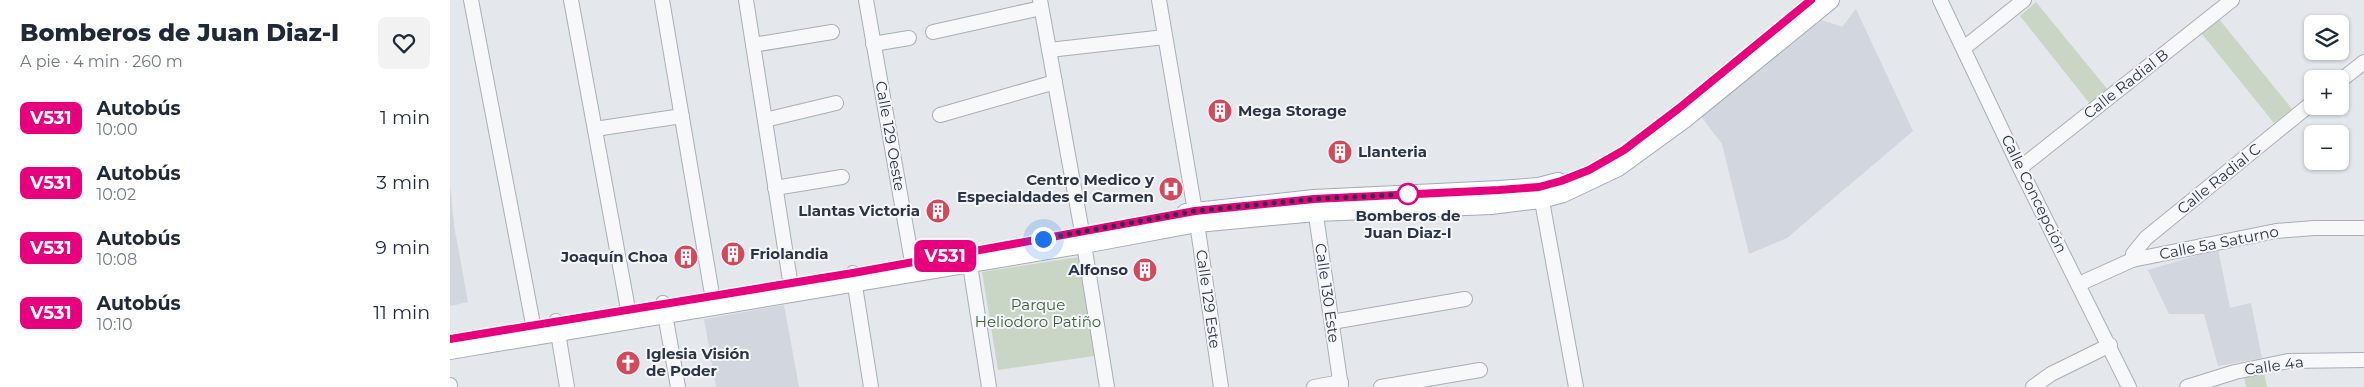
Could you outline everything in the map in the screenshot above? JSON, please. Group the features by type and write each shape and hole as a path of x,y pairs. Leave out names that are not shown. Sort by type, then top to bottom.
{"main road":[{"path":"1540,193 1561,181 1589,170 1624,150 1678,109 1810,0"},
{"path":"450,350 557,326 854,278 1196,217 1315,205 1563,193 1618,167 1684,119 1830,0"},
{"path":"450,339 533,324 557,326"}],"street":[{"path":"471,0 533,324"},
{"path":"571,0 629,314"},
{"path":"662,0 713,301"},
{"path":"746,0 791,288"},
{"name":"Calle 129 Oeste","path":"866,0 912,267"},
{"name":"Calle 129 Este","path":"1159,0 1196,217 1221,387"},
{"name":"Calle Concepción","path":"1940,0 2020,168 2129,387"},
{"path":"1964,48 2024,0"},
{"name":"Calle Radial B","path":"2020,168 2232,0"},
{"path":"933,32 1040,4 1083,238 1107,387"},
{"path":"753,45 832,32"},
{"path":"1049,50 1166,37"},
{"path":"873,44 909,38"},
{"path":"2349,74 2364,62"},
{"path":"940,116 1055,82"},
{"path":"765,120 836,103"},
{"name":"Calle Radial C","path":"2132,260 2133,254 2146,238 2304,110"},
{"path":"595,129 682,116"},
{"path":"775,188 842,177"},
{"path":"1540,193 1576,387"},
{"name":"Calle 130 Este","path":"1315,205 1341,385"},
{"name":"Calle 5a Saturno","path":"2079,284 2132,260 2276,232 2314,228 2364,228"},
{"path":"969,258 989,387"},
{"path":"854,278 871,387"},
{"path":"1332,322 1465,299"},
{"path":"664,309 678,387"},
{"path":"557,326 567,387"},
{"path":"2033,387 2050,374 2110,346"},
{"name":"Calle 4a","path":"2187,387 2235,372 2288,361 2364,360"},
{"path":"1381,387 1480,370"},
{"path":"1314,387 1341,385"}],"shaded area":[{"path":"1856,9 1913,131 1787,238 1749,254 1722,144 1697,111 1765,67 1816,18 1842,27"},
{"path":"450,184 454,225 468,302 450,306"},
{"path":"2218,249 2230,308 2251,303 2262,358 2218,366 2204,314 2169,314 2148,270"},
{"path":"784,305 799,387 716,387 704,319"}],"green space":[{"path":"2036,2 2108,90 2090,104 2020,16"},
{"path":"2219,19 2292,109 2274,123 2202,34"},
{"name":"Parque Heliodoro Patiño","path":"1079,257 1094,356 998,370 982,272"},
{"path":"2264,373 2267,387 2246,387 2244,377"}],"bus line":[{"name":"V531","path":"450,339 853,273 1195,211 1314,199 1539,187 1589,170 1624,150 1678,109 1811,0"}],"place":[{"name":"Mega Storage","path":"1220,111"},
{"name":"Llanteria","path":"1340,152"},
{"name":"Centro Medico y Especialdades el Carmen","path":"1171,189"},
{"name":"Bomberos de Juan Diaz-I","path":"1408,194"},
{"name":"Llantas Victoria","path":"938,211"},
{"name":"Friolandia","path":"733,254"},
{"name":"Joaquín Choa","path":"686,257"},
{"name":"Alfonso","path":"1145,270"},
{"name":"Iglesia Visión de Poder","path":"628,363"}],"route":[{"path":"1043,239 1195,211 1314,199 1413,194 1408,194"}]}
